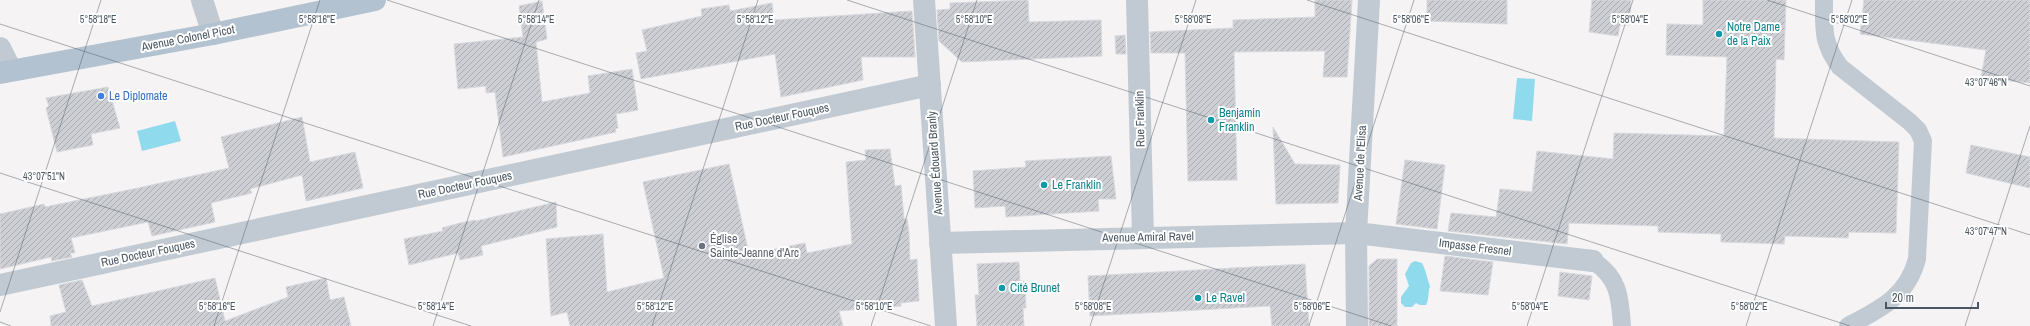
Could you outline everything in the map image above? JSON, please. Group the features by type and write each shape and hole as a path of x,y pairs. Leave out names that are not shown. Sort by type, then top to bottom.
{"main road":[{"name":"Avenue Colonel Picot","path":"5,72 213,34 375,0"}],"street":[{"path":"202,0 213,34"},
{"name":"Avenue Édouard Branly","path":"924,0 946,326"},
{"name":"Rue Franklin","path":"1137,0 1143,237"},
{"name":"Avenue de l'Elisa","path":"1357,326 1356,233 1368,0"},
{"path":"0,48 5,72"},
{"name":"Rue Docteur Fouques","path":"0,285 930,85"},
{"name":"Avenue Amiral Ravel","path":"940,243 1356,233"},
{"name":"Impasse Fresnel","path":"1356,233 1593,261"}],"lane":[{"path":"1824,0 1825,37 1828,50 1833,58 1840,67 1910,122 1918,130 1923,141 1917,259 1912,274 1898,295 1874,312 1848,326"},
{"path":"1593,261 1604,268 1616,285 1622,326"}],"water":[{"path":"1517,78 1535,79 1532,121 1513,119"},
{"path":"175,121 181,141 142,151 137,131"},
{"path":"1415,261 1422,263 1430,286 1428,301 1426,305 1416,303 1412,307 1405,307 1401,303 1401,297 1409,286 1405,274 1411,263"}],"building":[{"path":"1028,0 1029,22 1101,20 1102,56 962,62 939,41 937,10 950,9 950,3"},
{"path":"1315,0 1352,0 1347,77 1323,77 1325,51 1234,52 1237,180 1188,181 1185,53 1151,53 1150,32 1233,28 1233,20 1315,17"},
{"path":"1427,0 1507,0 1507,24 1427,21"},
{"path":"1592,0 1631,0 1629,25 1620,25 1618,36 1589,32"},
{"path":"1703,0 1786,0 1784,60 1776,59 1774,138 1899,142 1896,233 1849,232 1848,238 1785,236 1784,244 1721,242 1721,234 1658,232 1658,226 1569,223 1567,244 1448,231 1451,213 1496,217 1500,189 1532,192 1537,151 1613,159 1614,133 1724,136 1727,57 1666,55 1667,24 1703,25"},
{"path":"1864,0 2030,0 2030,83 1981,78 1986,50 1860,34"},
{"path":"542,1 547,39 536,42 542,102 590,93 588,76 632,69 638,110 616,114 618,128 615,129 616,132 503,157 495,92 486,93 486,86 458,89 454,44 523,37 519,6"},
{"path":"772,3 774,20 912,11 915,57 861,57 863,80 781,97 775,54 641,79 636,53 647,51 642,30 702,16 701,9 729,5 730,11"},
{"path":"1125,35 1126,54 1116,54 1115,36"},
{"path":"108,87 120,128 91,134 93,145 57,152 46,108 49,106 46,98"},
{"path":"302,117 310,162 355,152 363,188 306,201 302,175 250,189 252,193 211,203 215,222 152,236 148,222 71,238 75,253 70,253 72,257 52,261 51,257 0,269 0,214 44,204 45,207 229,168 221,137"},
{"path":"1273,127 1295,164 1340,165 1338,203 1276,204"},
{"path":"1971,145 2030,157 2030,188 1966,173"},
{"path":"890,149 895,186 901,185 904,219 907,219 909,233 910,260 917,259 919,301 901,303 901,306 839,311 843,326 570,326 567,312 551,316 546,239 603,234 607,292 664,278 643,182 729,164 749,254 805,243 807,253 852,244 846,162 866,160 865,150"},
{"name":"Le Franklin","path":"1111,156 1116,199 1098,199 1099,211 1006,217 1005,206 975,208 973,171 1026,167 1025,161"},
{"path":"1405,160 1445,165 1437,229 1396,224"},
{"path":"556,202 557,227 481,246 483,255 460,260 458,253 409,265 404,239 443,231 442,228 460,223 476,221"},
{"path":"1445,256 1493,262 1488,295 1440,291"},
{"path":"1377,259 1397,259 1397,326 1369,326 1369,266"},
{"name":"Cité Brunet","path":"1019,262 1020,281 1025,281 1026,308 1023,308 1024,326 977,326 975,295 979,295 977,264"},
{"name":"Le Ravel","path":"1305,264 1309,326 1272,326 1270,306 1090,316 1088,276"},
{"path":"1560,272 1592,276 1589,300 1558,296"},
{"path":"215,278 225,321 288,297 286,287 326,278 330,300 344,297 351,326 51,326 50,316 66,312 59,285 82,280 92,306"}],"place":[{"name":"Notre Dame de la Paix","path":"1719,34"},
{"name":"Le Diplomate","path":"101,96"},
{"name":"Benjamin Franklin","path":"1211,120"},
{"name":"Le Franklin","path":"1044,185"},
{"name":"Église Sainte-Jeanne d'Arc","path":"702,246"},
{"name":"Cité Brunet","path":"1002,288"},
{"name":"Le Ravel","path":"1198,298"}]}
